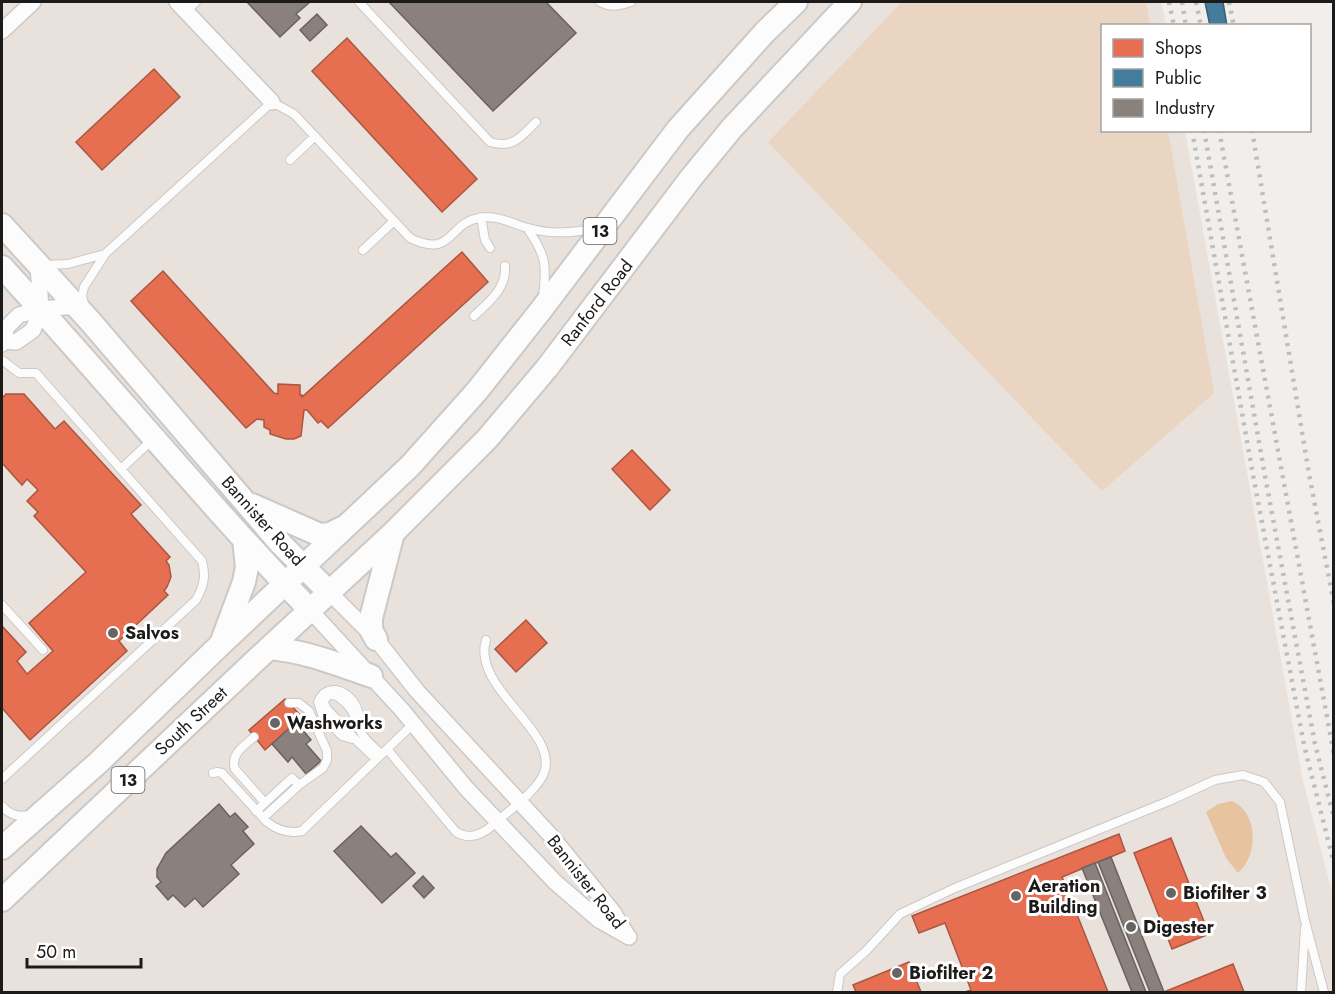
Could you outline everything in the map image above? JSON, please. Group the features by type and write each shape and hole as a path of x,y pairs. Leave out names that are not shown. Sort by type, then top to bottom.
{"main road":[{"name":"13","path":"304,567 418,458 477,391 678,129 757,41 796,2"},
{"name":"Ranford Road","path":"329,592 393,533 478,448 520,402 691,178 732,128 850,2"},
{"name":"Bannister Road","path":"2,225 82,313 244,502 329,592"},
{"name":"Bannister Road","path":"2,267 153,439 310,610"},
{"path":"244,502 320,535 330,534 350,524"},
{"path":"376,639 371,630 371,618 393,533"},
{"path":"220,645 244,582 247,567 244,540"},
{"name":"South Street","path":"2,848 99,762 304,567"},
{"name":"South Street","path":"2,900 329,592"},
{"path":"269,648 294,650 314,655 371,676"}],"street":[{"path":"2,31 33,2"},
{"path":"186,5 272,102"},
{"path":"3,342 16,342 33,330 41,309 38,264"},
{"path":"41,309 82,313"},
{"name":"Bannister Road","path":"310,610 402,710 412,725 497,821 555,882 599,920 629,937 613,912 552,837 417,691 376,639 329,592"}],"lane":[{"path":"359,2 490,142 499,145 518,140 536,122"},
{"path":"600,2 608,6 631,2"},
{"path":"82,313 84,287 105,254 272,102 294,114 410,238 423,244 433,246 444,242 467,223 481,217 495,217 527,228 575,232 604,226"},
{"path":"290,160 315,136"},
{"path":"481,217 485,240 490,248"},
{"path":"363,250 394,221"},
{"path":"527,228 544,258 546,270 541,310"},
{"path":"38,264 68,264 105,254"},
{"path":"474,316 495,296 506,277 505,266"},
{"path":"2,360 19,373 36,373 202,561 205,575 202,589 196,600 2,779"},
{"path":"121,469 153,439"},
{"path":"2,604 43,650"},
{"path":"382,754 356,740 342,736 323,717 318,702 322,694 336,689 344,693 355,705 358,713 358,727 363,736 382,754 456,832 463,836 472,836 489,828 534,788 544,774 547,760 541,743 488,672 482,652 486,640"},
{"path":"263,818 298,785 323,768 327,760 327,751 309,711 299,703 289,703"},
{"path":"213,773 222,773 256,811 274,827 293,833 302,831 412,725"},
{"path":"254,737 235,755 232,762 235,769 265,803"},
{"path":"837,993 840,974 866,951 900,914 955,888 1215,780 1243,775 1264,782 1280,802 1305,921 1324,993"},
{"path":"256,811 292,778 298,785"},
{"path":"2,806 10,814 20,816 42,814"},
{"path":"1301,993 1305,921"}],"shaded area":[{"path":"2,2 1161,2 1166,24 1101,24 1101,132 1185,132 1303,781 1333,896 1333,992 2,992"},
{"path":"902,2 1146,2 1150,24 1101,24 1101,132 1168,132 1214,393 1102,491 768,142"},
{"path":"1232,801 1247,814 1253,834 1250,856 1238,873 1226,858 1206,812 1218,804"}],"building: Shops":[{"path":"347,38 477,179 442,212 312,71"},
{"path":"154,69 180,97 102,170 76,142"},
{"path":"462,252 488,282 328,428 321,421 318,423 307,410 304,410 301,436 294,439 270,434 270,430 264,427 264,420 257,419 246,428 131,301 163,271 274,393 278,394 278,384 300,385 302,397"},
{"path":"6,394 24,394 55,429 64,421 141,505 131,514 170,557 166,561 171,577 164,591 168,595 119,641 127,651 30,740 2,708 2,626 26,652 17,661 27,674 53,651 29,623 86,572 34,516 38,512 27,501 38,490 27,479 22,485 2,463 2,398"},
{"path":"632,450 670,490 650,510 612,469"},
{"path":"526,620 547,643 516,672 495,649"},
{"name":"Washworks","path":"285,699 302,717 265,750 249,730"},
{"name":"Aeration Building","path":"1119,834 1125,851 1062,877 1108,992 965,992 971,990 945,923 919,933 912,916"},
{"name":"Biofilter 3","path":"1171,838 1209,934 1172,949 1134,853"},
{"name":"Biofilter 2","path":"909,962 921,992 856,992 853,985"},
{"path":"1233,964 1244,992 1164,992"}],"building: Public":[{"path":"1205,2 1223,2 1227,24 1210,24"}],"building: Industry":[{"path":"247,2 310,2 296,14 300,18 280,37"},
{"path":"389,2 546,2 576,33 493,111"},
{"path":"317,14 327,25 310,41 300,30"},
{"path":"296,722 311,740 306,744 321,761 306,774 292,757 288,762 272,744"},
{"path":"219,804 230,817 235,813 248,827 243,831 254,844 231,865 239,874 203,907 195,898 185,907 173,895 168,900 156,886 161,882 157,877 157,869 166,853"},
{"path":"361,826 391,857 396,853 415,873 382,903 334,851"},
{"name":"Digester","path":"1111,857 1164,992 1150,992 1098,862"},
{"name":"Digester","path":"1095,863 1146,992 1132,992 1082,868"},
{"path":"423,876 434,888 424,898 413,886"}],"railway":[{"path":"1169,2 1174,24"},
{"path":"1182,2 1186,24"},
{"path":"1196,2 1201,24"},
{"path":"1229,2 1234,24"},
{"path":"1192,132 1304,745 1334,864"},
{"path":"1204,132 1315,744 1334,818"},
{"path":"1219,132 1334,755"},
{"path":"1252,132 1309,474 1334,604"}],"place":[{"name":"Salvos","path":"113,633"},
{"name":"Washworks","path":"275,723"},
{"name":"Biofilter 3","path":"1171,893"},
{"name":"Aeration Building","path":"1016,896"},
{"name":"Digester","path":"1131,927"},
{"name":"Biofilter 2","path":"897,973"}]}
